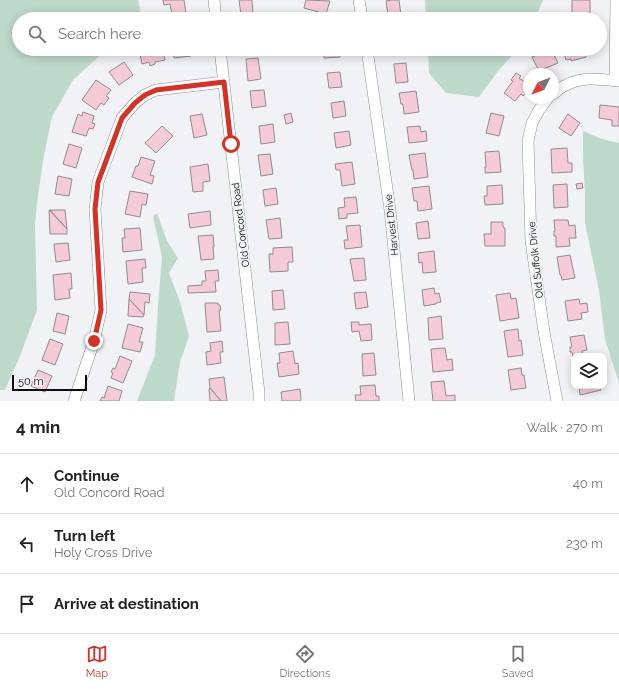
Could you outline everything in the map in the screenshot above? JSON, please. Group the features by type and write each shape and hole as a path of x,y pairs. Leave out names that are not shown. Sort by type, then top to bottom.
{"street":[{"path":"214,0 215,12"},
{"path":"359,0 361,12"},
{"path":"559,90 565,85 579,80 592,78 617,81 616,0"},
{"name":"Old Concord Road","path":"221,56 258,378 259,401"},
{"name":"Harvest Drive","path":"367,56 390,210 409,401"},
{"path":"74,401 94,341 101,310 95,209 98,182 122,118 135,103 145,95 156,90 224,82"},
{"name":"Old Suffolk Drive","path":"544,104 532,123 528,141 531,241 544,332 556,401"}],"green space":[{"path":"0,0 138,0 141,12 12,12 12,56 99,56 73,80 52,117 44,155 35,224 37,310 20,356 5,390 0,390"},
{"path":"425,0 543,0 538,12 426,12"},
{"path":"428,56 512,56 498,71 479,97 446,93 429,73"},
{"path":"583,131 599,138 619,143 619,383 605,339 599,290 585,223"},
{"path":"157,213 167,241 178,258 169,273 180,302 189,336 180,362 174,401 137,401 155,355 162,257 153,216"}],"building":[{"path":"163,0 184,0 186,12 171,12 170,4 164,5"},
{"path":"239,0 252,0 253,12 241,12"},
{"path":"306,0 330,1 327,12 319,12 304,8"},
{"path":"399,0 401,12 387,12 386,1"},
{"path":"572,0 590,0 590,12 572,12"},
{"path":"140,56 164,56 165,60 155,62 155,64 150,66 149,62 142,64"},
{"path":"174,56 191,56 174,58"},
{"path":"324,56 340,57 324,58"},
{"path":"534,56 554,56 558,63 546,68 538,68 532,57"},
{"path":"565,56 586,56 571,61 571,59 566,60"},
{"path":"258,58 261,79 248,81 246,59"},
{"path":"124,62 133,75 119,85 109,72"},
{"path":"406,63 408,82 396,83 394,64"},
{"path":"340,72 342,87 329,88 327,73"},
{"path":"516,73 521,76 519,78 523,81 523,96 521,94 515,101 504,93 513,81 511,80"},
{"path":"96,80 111,90 106,96 109,98 104,105 101,103 96,110 82,100"},
{"path":"264,90 266,106 252,108 250,91"},
{"path":"416,91 419,112 404,114 403,104 401,104 399,93"},
{"path":"344,101 346,116 333,118 331,103"},
{"path":"600,105 619,107 619,126 612,126 612,120 599,118"},
{"path":"83,112 94,116 92,123 95,124 93,129 89,128 86,136 72,132 78,114 82,116"},
{"path":"291,113 293,122 286,124 284,115"},
{"path":"491,113 504,116 499,136 486,133"},
{"path":"202,114 207,135 194,138 190,116"},
{"path":"568,114 580,123 571,136 559,128"},
{"path":"273,124 275,142 261,144 259,126"},
{"path":"162,126 173,136 156,153 145,143"},
{"path":"420,126 421,132 426,131 427,141 409,143 407,127"},
{"path":"349,131 351,145 336,148 334,133"},
{"path":"69,144 82,148 76,168 63,164"},
{"path":"567,148 568,163 572,163 572,172 552,173 551,149"},
{"path":"499,151 501,172 485,173 485,152"},
{"path":"425,153 428,177 414,179 409,155"},
{"path":"270,154 273,174 261,176 258,155"},
{"path":"141,157 155,161 150,175 154,176 152,184 132,177"},
{"path":"352,162 355,184 342,186 340,170 336,170 335,164"},
{"path":"208,164 210,181 203,182 203,191 193,192 190,167"},
{"path":"58,176 72,179 69,196 55,194"},
{"path":"582,183 583,188 577,189 576,184"},
{"path":"567,184 568,207 554,208 553,185"},
{"path":"502,185 503,204 485,205 484,196 487,196 487,186"},
{"path":"429,186 432,209 418,211 417,201 414,201 412,188"},
{"path":"276,188 278,204 265,206 263,190"},
{"path":"130,191 148,194 146,205 142,204 140,217 125,214"},
{"path":"356,197 358,213 347,214 347,218 339,219 338,208 345,207 344,198"},
{"path":"49,210 67,229 67,234 50,234"},
{"path":"50,210 65,210 67,229"},
{"path":"210,211 211,225 190,228 188,214"},
{"path":"280,218 282,238 269,239 266,220"},
{"path":"554,220 568,220 569,226 575,225 576,238 569,238 570,246 556,247"},
{"path":"428,221 430,238 418,239 416,223"},
{"path":"491,222 503,222 503,227 505,228 505,246 485,246 484,234 491,234"},
{"path":"360,225 362,247 345,249 344,240 348,240 346,226"},
{"path":"140,228 142,250 123,252 122,238 125,238 124,229"},
{"path":"213,235 214,259 201,260 198,236"},
{"path":"68,243 70,260 56,262 54,244"},
{"path":"292,247 293,262 288,262 288,271 270,272 269,254 273,254 273,248"},
{"path":"434,251 436,272 423,273 422,262 419,263 418,253"},
{"path":"570,255 575,278 562,280 557,257"},
{"path":"364,258 366,280 354,281 350,259"},
{"path":"145,259 146,268 142,268 143,282 128,284 126,261"},
{"path":"218,270 219,281 215,281 216,292 188,293 188,286 202,285 202,281 206,281 205,271"},
{"path":"71,273 72,289 69,289 70,298 55,300 53,275"},
{"path":"434,288 435,294 439,293 441,302 424,306 422,290"},
{"path":"283,290 285,309 273,310 272,291"},
{"path":"130,292 150,294 149,303 145,302 144,315 129,299"},
{"path":"366,292 368,307 356,309 354,293"},
{"path":"510,293 511,299 516,298 519,318 500,321 496,295"},
{"path":"129,299 144,315 143,317 128,316"},
{"path":"579,299 580,304 587,303 588,312 581,313 582,319 568,321 565,301"},
{"path":"205,303 218,303 218,305 220,305 221,331 207,332"},
{"path":"57,313 69,316 65,334 53,331"},
{"path":"441,316 443,339 429,340 428,318"},
{"path":"288,322 290,344 275,345 275,323"},
{"path":"351,322 359,322 359,325 371,324 372,340 361,341 359,331 352,332"},
{"path":"128,324 143,328 139,342 143,342 140,352 122,348"},
{"path":"518,329 519,341 521,340 523,355 508,357 504,331"},
{"path":"584,335 587,350 582,351 582,353 570,352 570,347 572,347 570,337"},
{"path":"50,339 63,344 55,365 42,360"},
{"path":"222,341 223,352 220,352 221,363 207,365 206,352 211,351 210,343"},
{"path":"445,348 447,360 452,359 453,370 433,372 431,349"},
{"path":"293,351 295,364 298,363 299,374 279,377 277,363 280,363 279,353"},
{"path":"374,353 376,375 363,376 362,354"},
{"path":"120,356 132,361 123,383 111,378 113,373 111,372 113,368 115,369"},
{"path":"521,368 522,375 524,375 526,388 511,390 508,370"},
{"path":"38,370 52,376 45,392 31,386"},
{"path":"224,377 227,401 221,401 210,388 209,379"},
{"path":"444,381 446,396 455,395 455,401 433,401 431,382"},
{"path":"375,385 376,396 379,396 379,401 356,401 355,395 361,395 360,386"},
{"path":"108,386 122,391 119,401 100,401 102,397 104,398"},
{"path":"210,388 221,401 210,401"},
{"path":"300,389 300,401 282,401 281,392"},
{"path":"579,389 601,389 601,390 580,395"}],"route":[{"path":"94,341 101,310 95,209 96,195 98,182 122,118 135,103 145,95 156,90 224,82 231,144"}]}
